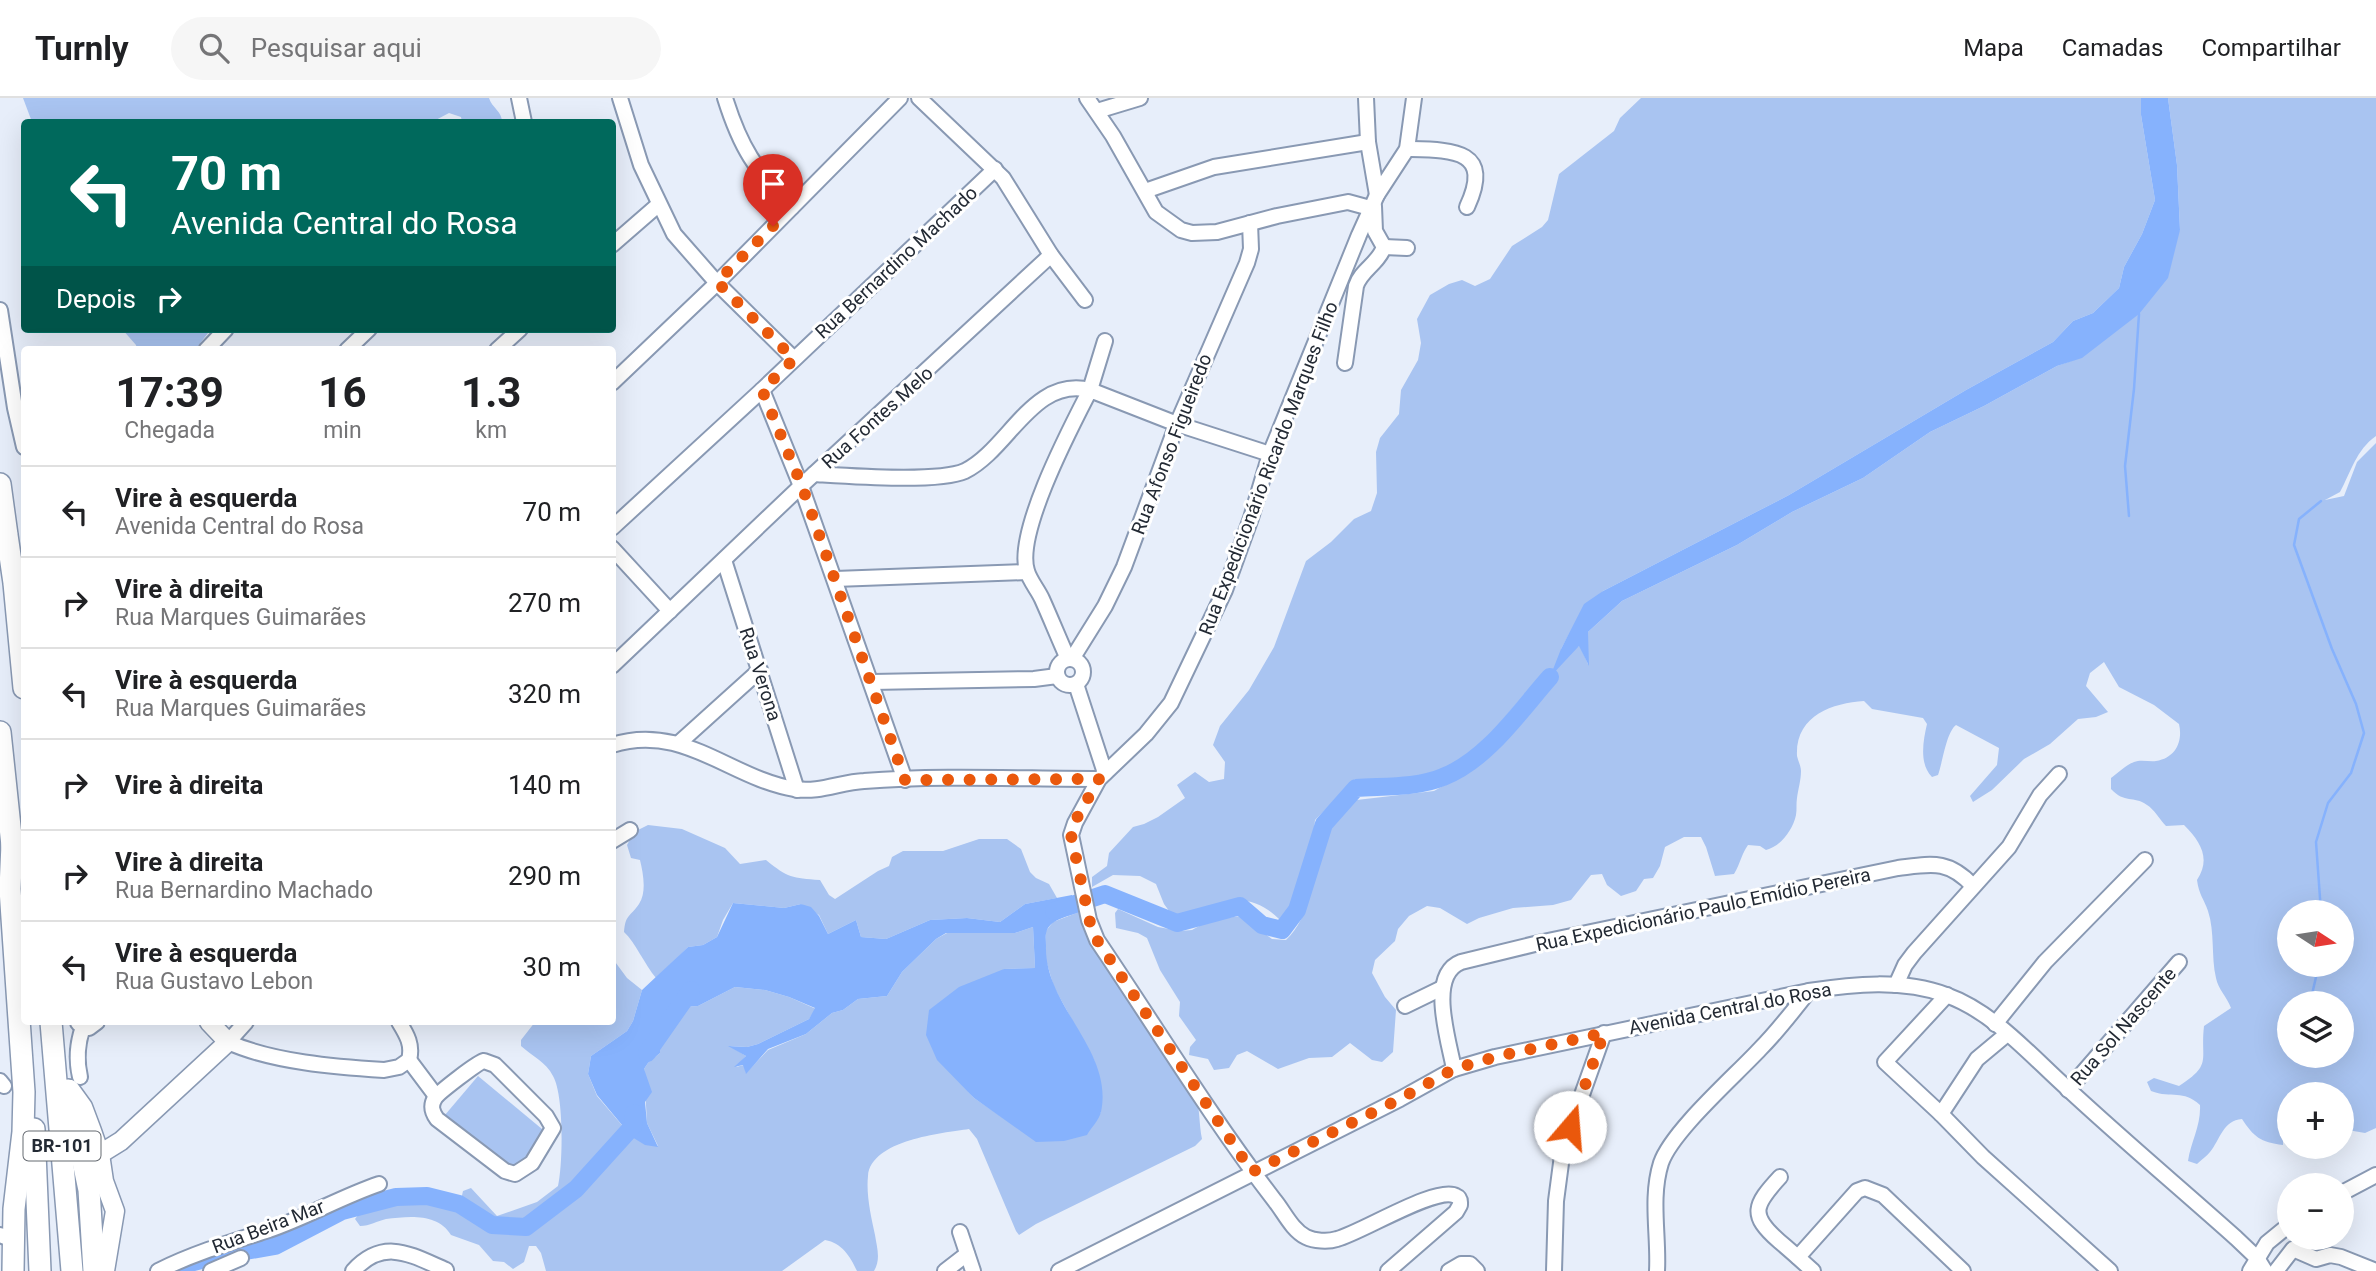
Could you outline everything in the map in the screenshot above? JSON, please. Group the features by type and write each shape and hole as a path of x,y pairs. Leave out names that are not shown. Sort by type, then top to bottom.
{"highway":[{"path":"0,484 7,535 19,578 21,622"},
{"path":"0,732 21,950"},
{"path":"12,844 10,889 24,1092 23,1132 6,1238 13,1271"},
{"name":"BR-101","path":"27,1025 40,1271"},
{"path":"51,1027 73,1080 89,1190 94,1271"},
{"name":"BR-101","path":"51,1027 72,1271"}],"main road":[{"path":"0,557 19,578"},
{"path":"100,1154 121,1141 228,1042 212,1025"},
{"path":"73,1080 100,1154 104,1181 115,1211 105,1271"}],"street":[{"path":"519,98 523,119"},
{"path":"620,98 641,165 674,234 717,282 794,359"},
{"path":"725,98 746,154 768,183 792,207"},
{"path":"616,379 900,98"},
{"path":"919,98 1003,178 1051,255 1085,300"},
{"path":"1087,98 1097,110 1156,212 1181,230 1192,233 1217,232 1348,202 1374,201"},
{"path":"1097,110 1140,98"},
{"path":"1366,98 1375,231 1384,247"},
{"name":"Rua Expedicionário Ricardo Marques Filho","path":"1388,1271 1456,1212 1460,1205 1457,1196 1444,1195 1419,1202 1336,1240 1313,1239 1304,1236 1295,1228 1252,1172 1097,940 1091,927 1071,835 1074,823 1102,776 1146,734 1171,703 1225,590 1270,454 1374,201 1407,149 1414,98"},
{"path":"1144,191 1214,167 1368,142"},
{"path":"1407,149 1457,154 1469,159 1478,178 1467,207"},
{"name":"Rua Bernardino Machado","path":"616,524 995,169"},
{"path":"616,242 659,205"},
{"name":"Rua Afonso Figueiredo","path":"1070,659 1105,606 1124,567 1177,424 1247,263 1251,249 1250,223"},
{"path":"1384,247 1407,248"},
{"path":"1345,363 1356,286 1359,279 1380,257 1384,247"},
{"name":"Rua Fontes Melo","path":"616,662 1051,255"},
{"path":"0,310 20,407"},
{"path":"210,346 222,333"},
{"path":"351,346 365,333"},
{"path":"501,346 516,333"},
{"path":"1070,659 1027,572 1027,548 1037,505 1053,465 1090,390 1105,341"},
{"path":"814,474 910,477 944,476 960,472 986,455 1052,392 1067,387 1090,390 1177,424 1270,454"},
{"path":"762,390 802,486 905,780"},
{"path":"616,552 670,611"},
{"name":"Rua Verona","path":"723,560 797,790"},
{"path":"835,579 1027,572"},
{"path":"616,744 645,740 679,743 773,784 797,790 824,789 863,781 1102,776 1076,684 1083,673 1078,661 1070,659 1059,665 1057,676"},
{"path":"679,743 760,670"},
{"path":"872,682 1034,679 1057,676"},
{"path":"1057,676 1065,684 1076,684"},
{"path":"1896,985 1914,953 2009,847 2040,795 2059,774"},
{"path":"616,839 630,830"},
{"path":"1995,1024 2045,962 2146,860"},
{"name":"Rua Expedicionário Paulo Emídio Pereira","path":"1405,1006 1442,988 1451,967 1461,962 1843,878 1933,863 1956,871 1973,886"},
{"name":"Rua Sol Nascente","path":"2068,1090 2179,962"},
{"name":"Avenida Central do Rosa","path":"1059,1271 1079,1266 1252,1172 1400,1099 1454,1069 1495,1057 1604,1033 1809,991 1857,985 1896,985 1947,995 1995,1024 2254,1264 2265,1271"},
{"path":"1442,988 1454,1069"},
{"path":"1663,1268 1655,1221 1658,1179 1669,1147 1762,1047 1809,991"},
{"path":"1947,995 1885,1062 1983,1157 2110,1271"},
{"path":"73,1080 80,1025"},
{"path":"243,1025 228,1042 244,1049 290,1059 370,1069 391,1069 409,1060 411,1052 408,1037 401,1025"},
{"path":"1554,1271 1556,1201 1563,1148 1604,1033"},
{"path":"1941,1114 1977,1059 2007,1034"},
{"path":"409,1060 436,1096"},
{"path":"480,1062 491,1063 546,1116 552,1125 552,1132 532,1163 520,1173 512,1174 437,1119 432,1109 436,1096 480,1062"},
{"path":"2354,1187 2376,1175"},
{"path":"1780,1177 1761,1200 1759,1217 1762,1225 1813,1271"},
{"name":"Rua Beira Mar","path":"158,1271 198,1253 271,1229 345,1196 379,1185"},
{"path":"1798,1257 1857,1191 1865,1188 1883,1195 1964,1271"},
{"path":"960,1232 973,1271"},
{"path":"2254,1264 2267,1244 2277,1235"},
{"path":"2276,1271 2293,1249 2316,1259 2330,1255 2341,1257 2376,1271"},
{"path":"356,1270 366,1259 391,1250 446,1270"},
{"path":"945,1271 967,1254"},
{"path":"211,1271 241,1258"},
{"path":"1449,1271 1461,1264 1470,1264 1477,1271"}],"shaded area":[{"path":"23,98 489,98 501,119 461,119 449,113 438,119 31,119"},
{"path":"1641,98 2141,98 2141,115 2155,200 2142,234 2124,267 2119,288 2093,313 2073,321 2053,342 1789,495 1603,591 1573,627 1561,649 1580,646 1588,664 1588,632 1622,601 1737,545 1792,512 1863,478 1930,432 2057,366 2082,357 2180,230 2177,165 2168,98 2376,98 2376,436 2359,455 2340,492 2325,500 2344,496 2357,462 2376,443 2376,1128 2365,1133 2354,1131 2354,1082 2277,1082 2277,1144 2258,1138 2242,1119 2236,1120 2226,1127 2210,1152 2197,1164 2188,1161 2199,1120 2200,1105 2188,1097 2151,1091 2147,1082 2154,1078 2179,1086 2190,1079 2203,1061 2204,1026 2231,1008 2217,982 2210,919 2197,880 2204,858 2199,844 2184,825 2166,826 2147,805 2116,794 2111,789 2111,778 2128,765 2169,756 2179,742 2179,724 2154,705 2119,687 2104,662 2090,673 2086,686 2108,712 2096,717 2078,719 2050,744 2024,759 1992,790 1973,802 1970,796 1997,765 1999,748 1956,725 1947,741 1938,775 1932,777 1925,766 1923,745 1927,724 1923,718 1872,709 1864,701 1852,702 1818,714 1802,731 1797,756 1801,778 1792,826 1781,842 1771,848 1766,850 1760,846 1748,845 1734,874 1715,876 1701,837 1684,837 1665,847 1660,866 1653,878 1644,879 1636,891 1621,896 1607,885 1602,874 1591,875 1571,900 1553,905 1513,908 1467,924 1440,908 1427,906 1409,916 1398,929 1395,941 1375,960 1372,973 1385,997 1396,1010 1393,1052 1382,1062 1372,1060 1350,1043 1332,1057 1309,1058 1278,1069 1247,1051 1237,1055 1229,1068 1214,1070 1208,1059 1189,1055 1190,1047 1196,1040 1179,1016 1180,1002 1160,970 1147,938 1116,928 1115,913 1118,909 1158,927 1180,931 1192,930 1210,920 1241,916 1272,939 1286,940 1301,920 1324,844 1348,801 1434,791 1473,769 1541,697 1550,678 1529,691 1483,743 1461,762 1423,776 1355,779 1315,820 1313,841 1296,903 1285,917 1279,919 1262,906 1242,900 1224,902 1198,912 1172,915 1156,884 1140,876 1113,875 1092,887 1092,877 1107,866 1109,853 1133,827 1158,817 1185,798 1177,785 1195,772 1209,782 1224,779 1225,762 1213,745 1220,726 1249,690 1274,647 1306,561 1331,542 1354,519 1371,511 1377,493 1376,452 1380,438 1399,414 1401,390 1418,360 1421,343 1417,319 1430,295 1462,280 1475,286 1490,279 1512,246 1542,227 1548,220 1559,174 1614,131 1620,118"},
{"path":"2141,98 2168,98 2177,165 2180,230 2168,278 2139,314 2082,358 2057,366 1930,432 1863,478 1792,512 1737,545 1622,601 1588,632 1589,666 1579,646 1550,677 1584,604 1603,591 1789,495 2053,342 2073,321 2093,313 2119,288 2124,267 2142,234 2155,200 2141,115"},
{"path":"126,333 208,333 198,346 136,345"},
{"path":"648,825 682,829 725,848 740,864 766,860 791,876 820,880 829,895 835,899 889,866 892,857 903,851 943,851 979,839 1007,839 1021,849 1030,872 1049,884 1057,898 1025,904 1000,922 967,918 930,920 886,939 861,937 856,920 828,934 819,915 801,904 784,908 733,903 717,937 703,945 688,947 656,978 624,932 627,919 639,904 644,888 640,860 631,858 627,845 634,832"},
{"path":"1072,895 1079,912 1061,918 1049,926 1046,946 1048,968 1056,989 1098,1068 1102,1090 1101,1112 1087,1135 1064,1141 1036,1142 974,1098 937,1060 926,1035 929,1010 959,987 1004,969 1035,968 1033,927 1015,933 946,933 936,939 902,972 887,996 858,999 843,1010 832,1013 806,1034 768,1049 746,1074 743,1065 734,1067 746,1056 728,1046 747,1047 758,1044 809,1019 815,1008 765,990 735,987 698,1006 669,1008 661,1022 660,1053 644,1069 652,1092 645,1102 647,1123 658,1147 645,1145 632,1137 597,1095 588,1074 591,1056 627,1031 633,1021 642,990 688,947 703,945 717,937 733,903 784,908 801,904 811,907 828,934 856,920 861,937 886,939 930,920 967,918 1000,922 1025,904"},
{"path":"1079,912 1094,946 1196,1096 1202,1139 1195,1146 1036,1224 1019,1235 977,1139 969,1129 910,1140 881,1154 872,1164 868,1176 868,1191 878,1253 874,1271 857,1271 845,1251 825,1240 782,1271 546,1271 536,1246 529,1246 524,1262 513,1269 504,1262 493,1261 479,1245 451,1235 431,1219 395,1218 360,1226 355,1219 362,1210 424,1202 452,1208 482,1223 477,1212 461,1200 463,1191 471,1188 497,1216 537,1202 558,1186 562,1130 557,1085 547,1067 521,1046 521,1040 533,1025 616,1025 616,963 627,978 642,990 633,1021 627,1031 591,1056 588,1074 597,1096 632,1137 658,1146 647,1123 644,1069 660,1053 661,1022 669,1008 698,1006 735,987 765,990 816,1009 809,1019 758,1044 747,1047 730,1046 746,1056 736,1067 744,1065 746,1073 768,1050 806,1034 832,1013 843,1010 858,999 887,996 902,972 936,939 947,933 1015,933 1033,927 1035,968 1004,969 960,1082 974,1098 1018,1128 1101,1113 1101,1084 1094,1060 1054,987 1045,957 1046,931 1053,922"},
{"path":"478,1076 548,1134 509,1181 439,1122"}],"waterway":[{"path":"2129,516 2125,466 2139,314"},
{"path":"2320,900 2316,842 2328,803 2351,773 2364,733 2356,704 2332,649 2294,545 2299,519 2321,501"},
{"path":"1054,911 1105,894 1177,923 1240,906 1262,925 1282,930 1297,910 1324,824 1356,788 1433,781 1459,769 1501,734 1550,677"},
{"path":"2313,991 2316,977"},
{"path":"647,1053 691,990"},
{"path":"179,1266 216,1256 275,1246 342,1211 396,1197 427,1196 459,1204 492,1225 526,1227 576,1189 633,1126 634,1113"}],"route":[{"path":"773,226 717,282 794,359 762,390 802,486 905,780 1099,779 1074,823 1071,835 1091,927 1097,940 1252,1172 1400,1099 1454,1069 1495,1057 1604,1033 1570,1127"}]}
